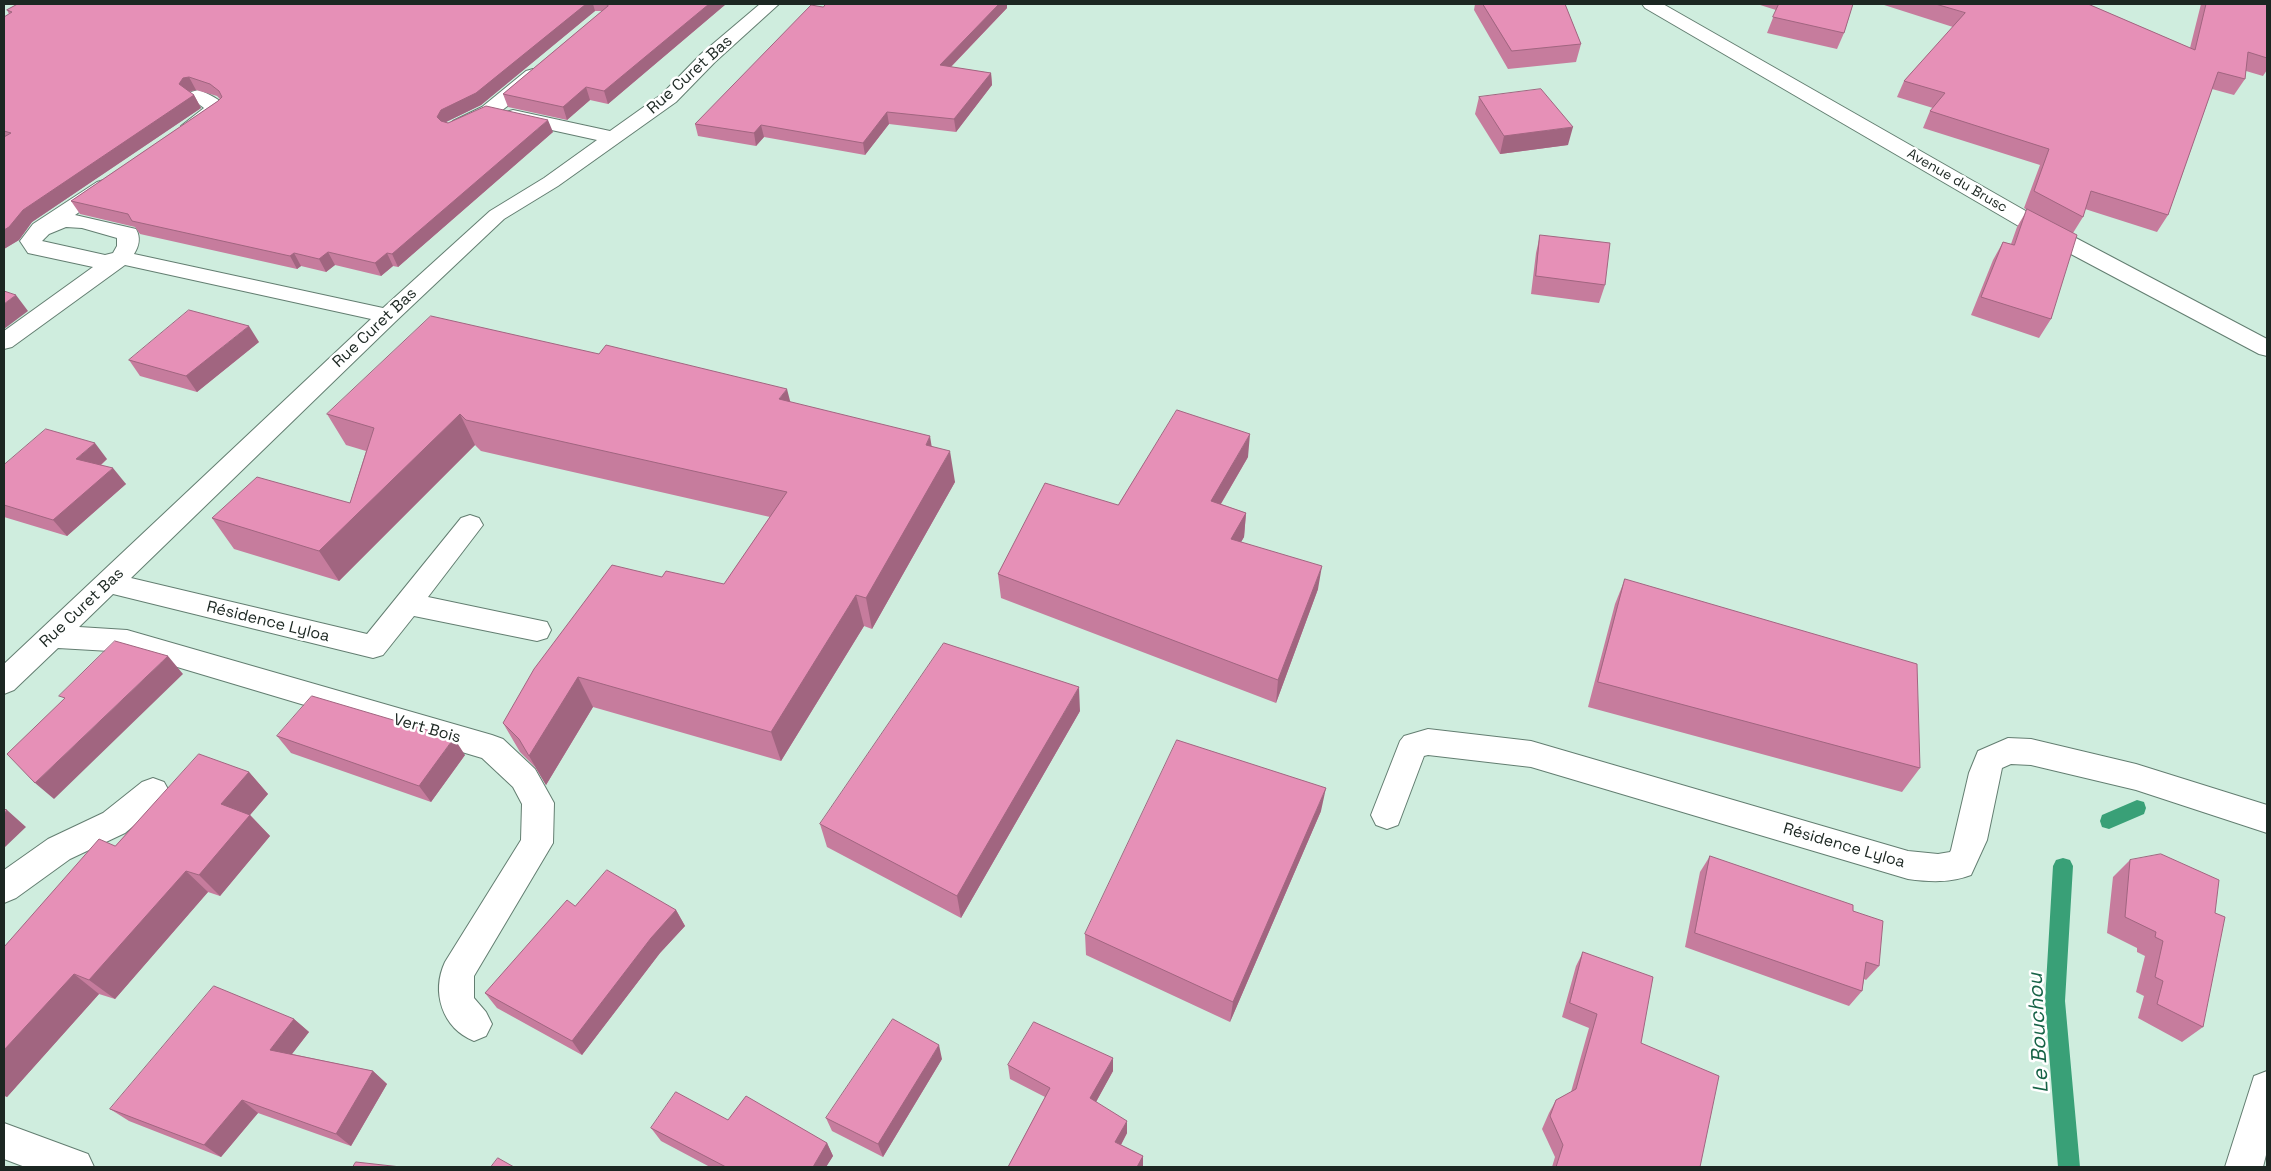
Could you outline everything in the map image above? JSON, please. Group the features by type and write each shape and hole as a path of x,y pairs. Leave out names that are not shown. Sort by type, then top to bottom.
{"street":[{"name":"Rue Curet Bas","path":"4,682 388,316 497,215 551,182 669,98 708,58 770,4"},
{"name":"Avenue du Brusc","path":"1652,4 2030,223 2267,349"},
{"path":"454,128 490,111 549,61"},
{"path":"177,135 217,108 198,96"},
{"path":"490,111 614,138"},
{"path":"121,174 41,229 31,241 36,248 94,261 105,262 121,258 388,316"},
{"path":"4,342 121,258 128,246 128,234 82,222 64,221 41,229"},
{"name":"Résidence Lyloa","path":"109,583 373,647 470,525"},
{"path":"408,604 537,630"},
{"name":"Vert Bois","path":"50,638 127,641 492,748 524,778 538,803 537,843 457,973 457,1004 474,1024"},
{"name":"Résidence Lyloa","path":"1388,815 1410,750 1415,745 1428,742 1531,754 1908,865 1938,868 1960,865 1968,852 1982,776 1989,760 2008,751 2031,752 2136,777 2267,819"},
{"path":"4,888 59,848 114,824 153,791"},
{"path":"2244,1167 2267,1089"},
{"path":"4,1141 75,1167"}],"building":[{"path":"18,4 586,4 476,93 441,110 437,117 441,121 448,123 486,106 548,120 392,254 387,253 375,263 328,252 319,259 294,253 290,256 132,221 128,214 71,201 222,97 219,91 210,84 189,77 183,78 179,84 194,95 23,210 9,227 4,230 4,137 11,133 4,131 4,17 12,12 7,10"},
{"path":"606,4 709,4 604,91 586,87 563,107 503,94 608,6"},
{"path":"826,4 999,4 940,65 991,73 954,119 887,112 863,143 761,125 754,133 695,124 811,5 823,7"},
{"path":"1483,4 1565,4 1581,44 1512,51"},
{"path":"1779,4 1853,4 1844,33 1773,17"},
{"path":"1936,4 2088,4 2195,50 2206,4 2267,4 2267,58 2248,52 2245,79 2218,72 2168,215 2091,191 2083,217 2034,191 2049,149 1930,111 1945,93 1904,81 1965,13"},
{"path":"1541,89 1573,127 1504,136 1479,97"},
{"path":"2027,209 2077,235 2051,319 1981,297 2003,242 2014,245"},
{"path":"1540,235 1610,243 1605,285 1536,276"},
{"path":"4,291 16,295 4,304"},
{"path":"189,310 249,326 186,376 129,360"},
{"path":"431,316 599,354 606,345 787,389 779,399 930,436 926,445 950,451 866,598 856,595 771,732 578,677 529,756 519,739 503,723 534,669 612,565 662,577 666,571 724,584 787,492 466,420 460,414 319,551 212,518 257,477 350,503 374,428 327,414"},
{"path":"1177,410 1250,434 1211,501 1246,513 1231,539 1322,566 1278,680 998,574 1045,483 1118,505"},
{"path":"46,429 95,443 76,459 113,468 53,520 4,505 4,465"},
{"path":"1625,579 1917,664 1920,768 1598,682"},
{"path":"115,641 168,656 35,783 7,754 65,698 59,696"},
{"path":"944,643 1079,687 957,896 820,824"},
{"path":"312,696 454,738 419,786 277,736"},
{"path":"1177,740 1326,788 1233,1002 1085,934"},
{"path":"199,754 249,772 221,804 250,815 199,875 186,871 89,980 74,974 4,1050 4,947 99,839 115,846"},
{"path":"2161,854 2219,880 2215,913 2225,917 2203,1027 2157,1004 2163,981 2155,977 2163,941 2155,937 2156,932 2125,917 2130,860"},
{"path":"1710,856 1853,905 1853,911 1883,921 1879,966 1866,962 1862,991 1695,933"},
{"path":"607,870 676,910 651,938 572,1041 485,993 567,900 575,906"},
{"path":"1583,952 1653,977 1641,1043 1719,1076 1700,1167 1556,1167 1563,1145 1550,1116 1556,1100 1576,1089 1597,1014 1570,1003"},
{"path":"214,986 294,1019 270,1050 373,1071 336,1134 242,1100 204,1145 110,1109"},
{"path":"893,1019 939,1045 878,1144 826,1118"},
{"path":"1034,1022 1113,1058 1090,1098 1127,1121 1115,1142 1143,1156 1137,1167 1008,1167 1050,1088 1008,1065"},
{"path":"676,1092 728,1120 746,1096 827,1143 813,1167 726,1167 651,1128"},
{"path":"498,1158 514,1167 491,1167"},
{"path":"356,1162 401,1167 353,1167"}],"waterway":[{"name":"Le Bouchou","path":"2109,821 2137,808"},
{"name":"Le Bouchou","path":"2063,866 2055,1001 2069,1167"}]}
